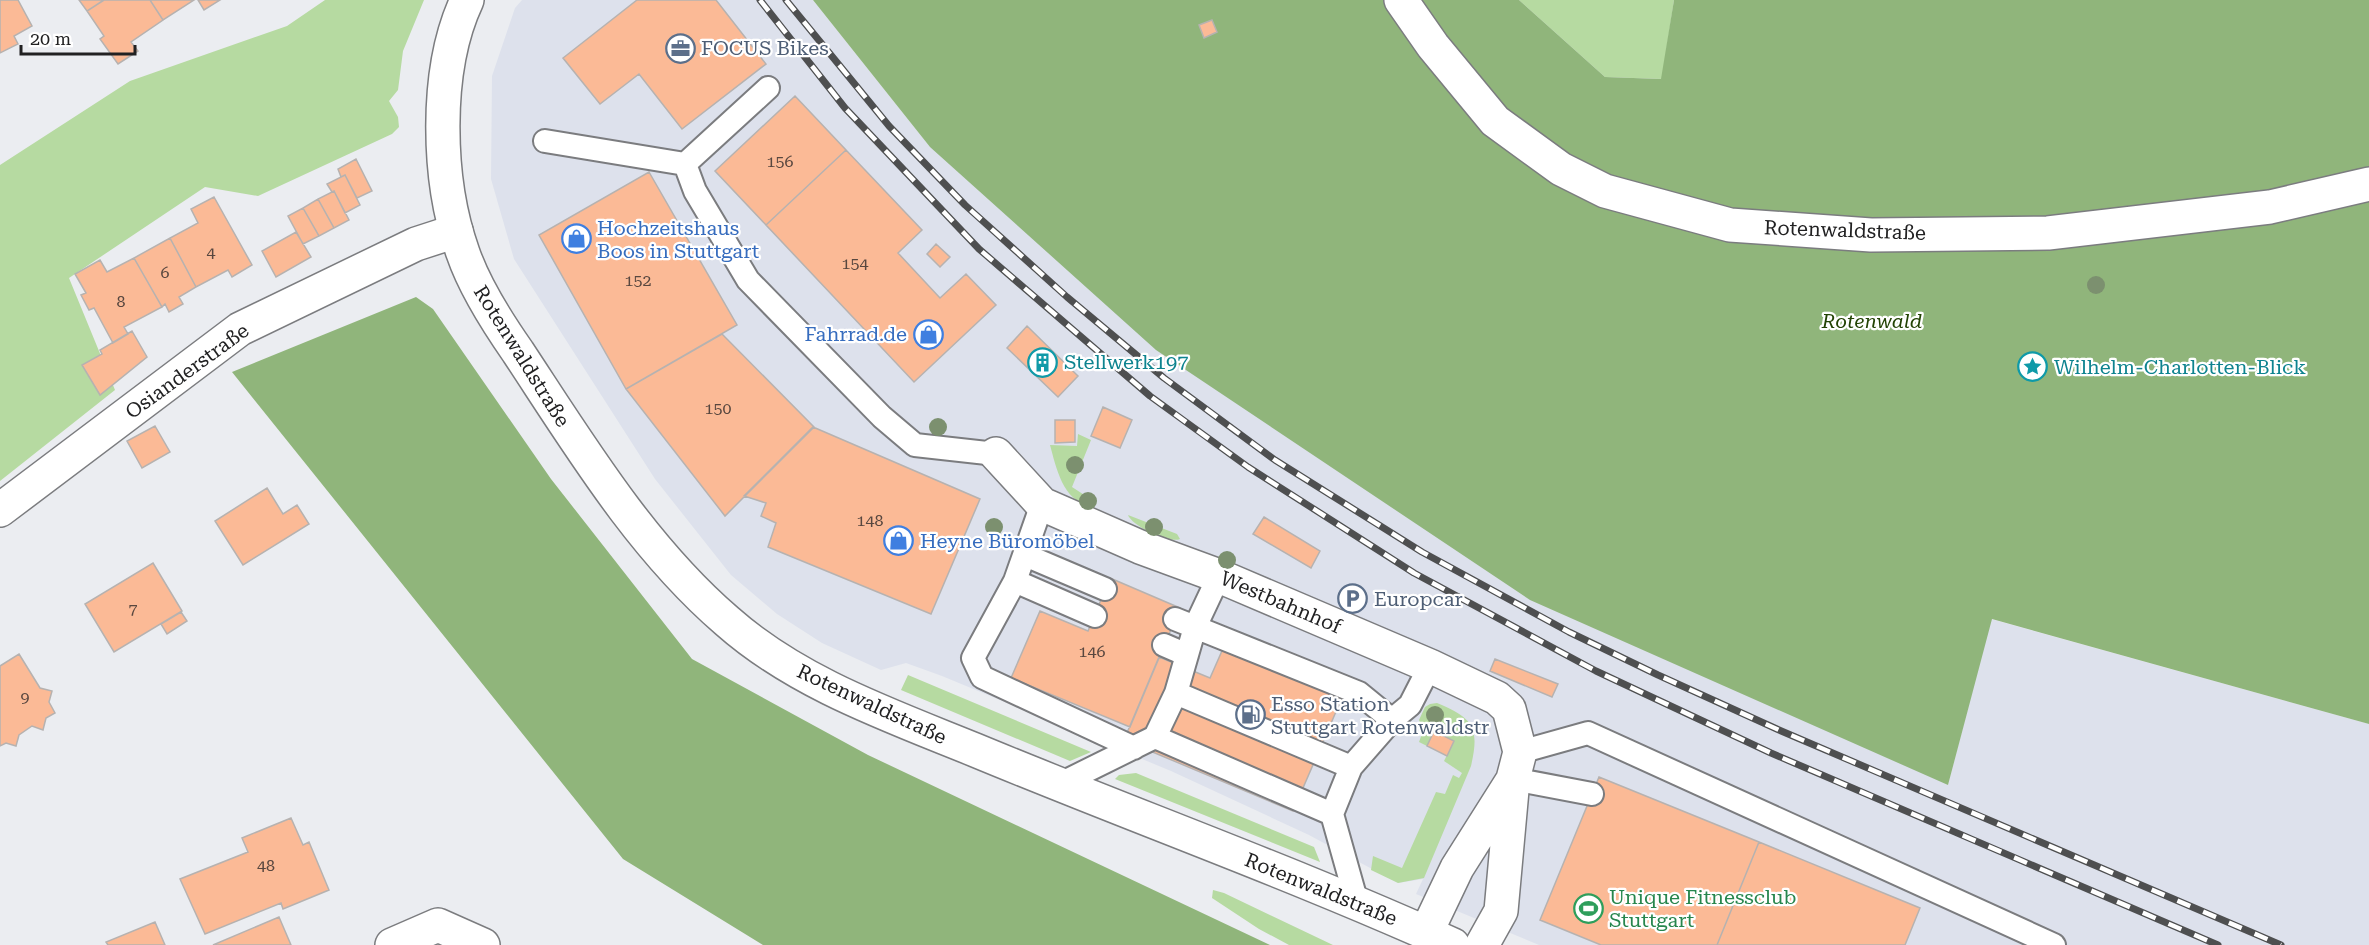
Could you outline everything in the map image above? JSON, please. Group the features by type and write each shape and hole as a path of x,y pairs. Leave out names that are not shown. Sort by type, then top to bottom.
{"main road":[{"name":"Rotenwaldstraße","path":"467,0 454,36 444,84 444,146 447,184 456,231 470,271 491,310 585,455 685,582 728,623 766,651 814,680 863,704 1058,785 1357,903 1440,939"},
{"name":"Rotenwaldstraße","path":"1401,0 1433,46 1495,121 1561,169 1605,191 1730,225 1871,235 2048,233 2270,207 2369,184"},
{"name":"Osianderstraße","path":"0,510 240,329 416,244 456,231"},
{"name":"Westbahnhof","path":"996,453 1042,504 1140,547 1219,576 1430,666 1497,698 1509,709 1516,766 1501,911 1482,945"},
{"path":"1440,939 1457,868 1516,766"},
{"path":"392,945 438,925 483,945"}],"lane":[{"path":"685,164 768,88"},
{"path":"545,141 685,164"},
{"path":"685,164 695,191 748,280 882,417 915,445 996,453"},
{"path":"1042,504 1015,581 973,658 982,677 1134,748"},
{"path":"1025,555 1106,589"},
{"path":"1058,785 1155,738 1176,693 1187,654 1185,623 1219,576"},
{"path":"1015,581 1095,616"},
{"path":"1185,623 1359,693 1392,720"},
{"path":"1164,645 1187,654"},
{"path":"1357,903 1332,814 1351,767 1392,720 1410,705 1430,666"},
{"path":"1176,693 1351,767"},
{"path":"1516,766 1588,733 2054,945"},
{"path":"1155,738 1332,814"},
{"path":"1516,766 1592,794"}],"shaded area":[{"path":"522,0 813,0 930,147 1948,785 1991,619 2369,724 2369,945 1539,945 1416,894 1423,879 1398,883 1309,835 1171,771 942,676 906,663 881,670 822,643 777,614 731,575 655,479 514,259 491,179 492,76 515,8"}],"green space":[{"path":"325,0 424,0 403,51 398,90 389,101 398,117 399,127 392,134 258,196 205,187 69,278 115,390 0,481 0,165 130,81 287,26"},
{"name":"Rotenwald","path":"813,0 1519,0 1605,77 1661,79 1674,0 2369,0 2369,724 1992,619 1948,785 1530,600 1156,350 930,147"},
{"path":"1519,0 1674,0 1662,79 1605,77"},
{"path":"416,297 433,309 551,479 692,659 868,755 1270,945 763,945 623,859 232,372"},
{"path":"1078,434 1091,440 1072,487 1092,500 1090,505 1073,497 1067,490 1058,473 1050,445 1077,446"},
{"path":"1128,515 1177,534 1180,539 1168,539 1152,533 1136,524"},
{"path":"908,675 1091,752 1070,761 901,690"},
{"path":"1437,703 1466,719 1474,733 1474,753 1471,766 1424,878 1398,883 1371,870 1373,856 1402,868 1436,792 1445,794 1453,775 1459,778 1462,773 1444,761 1454,741 1434,732 1427,746 1419,742 1423,731 1419,720 1425,707"},
{"path":"1136,773 1314,847 1320,862 1115,779 1119,775"},
{"path":"1213,890 1224,893 1333,945 1289,945 1259,929 1212,898"}],"building":[{"path":"0,0 18,0 32,26 14,36 18,44 0,53"},
{"path":"79,0 102,0 102,1 87,11"},
{"path":"104,0 150,0 163,20 131,42 138,51 118,64 100,39 104,36 87,11"},
{"path":"150,0 194,0 163,20"},
{"path":"198,0 220,0 204,10"},
{"path":"637,0 716,0 766,64 682,129 639,74 600,104 563,58"},
{"path":"1212,20 1217,32 1204,38 1199,25"},
{"path":"795,96 846,150 766,225 715,171"},
{"path":"846,150 922,230 898,253 940,298 966,274 996,305 914,382 766,225"},
{"path":"356,159 372,191 357,198 345,175 341,177 338,169"},
{"path":"649,172 737,325 626,389 539,235"},
{"path":"345,175 360,205 345,213 334,191 332,192 327,184"},
{"path":"334,191 349,220 334,228 318,199"},
{"path":"214,197 252,265 232,277 228,270 196,287 170,238 198,223 191,209"},
{"path":"318,199 334,228 319,236 303,208"},
{"path":"303,208 319,236 303,244 288,216"},
{"path":"296,232 311,257 276,277 262,251"},
{"path":"170,238 196,287 179,297 183,304 169,312 165,304 162,307 134,258"},
{"path":"936,244 950,257 940,267 927,254"},
{"path":"134,258 162,307 124,327 128,334 113,343 94,308 89,310 81,295 86,293 75,274 100,260 107,272"},
{"name":"Stellwerk197","path":"1027,326 1078,376 1058,397 1007,348"},
{"path":"132,331 147,357 100,395 82,365 102,354 100,350"},
{"path":"722,334 814,427 725,516 626,389"},
{"path":"1103,407 1132,420 1120,448 1091,436"},
{"path":"1055,420 1075,420 1075,442 1055,443"},
{"path":"155,426 170,452 142,468 127,441"},
{"path":"813,427 980,499 931,614 768,547 776,523 761,516 766,503 744,496"},
{"path":"267,488 283,514 297,505 309,524 243,565 215,521"},
{"path":"1264,517 1320,551 1311,568 1253,534"},
{"path":"153,563 182,611 114,652 85,604"},
{"path":"1110,578 1180,608 1130,727 1011,678 1040,611 1088,631"},
{"path":"181,612 187,621 167,634 161,624"},
{"path":"1229,635 1348,684 1293,811 1124,740 1159,657 1210,678"},
{"path":"19,654 40,688 52,691 49,702 55,713 46,718 43,730 32,726 19,735 16,746 6,743 0,746 0,666"},
{"path":"1495,659 1558,684 1552,697 1490,671"},
{"path":"1434,731 1454,741 1447,756 1427,746"},
{"path":"1599,777 1759,842 1717,945 1601,945 1540,920"},
{"path":"291,818 303,845 309,842 329,890 283,909 281,903 205,934 180,879 248,852 242,838"},
{"path":"1759,842 1920,908 1905,945 1717,945"},
{"path":"279,917 291,945 213,945"},
{"path":"155,922 165,945 108,945 106,942"}],"railway":[{"path":"760,0 845,108 979,249 1150,396 1248,467 1414,573 1596,671 1771,753 2218,945"},
{"path":"786,0 889,126 965,205 1067,297 1164,378 1275,460 1422,552 1569,632 1658,675 1779,730 2281,945"}],"place":[{"name":"FOCUS Bikes","path":"680,48"},
{"name":"Hochzeitshaus Boos in Stuttgart","path":"576,239"},
{"name":"Fahrrad.de","path":"928,334"},
{"name":"Stellwerk197","path":"1043,362"},
{"name":"Wilhelm-Charlotten-Blick","path":"2033,367"},
{"name":"Heyne Büromöbel","path":"899,541"},
{"name":"Europcar","path":"1353,599"},
{"name":"Esso Station Stuttgart Rotenwaldstr","path":"1250,715"},
{"name":"Unique Fitnessclub Stuttgart","path":"1588,908"}]}
